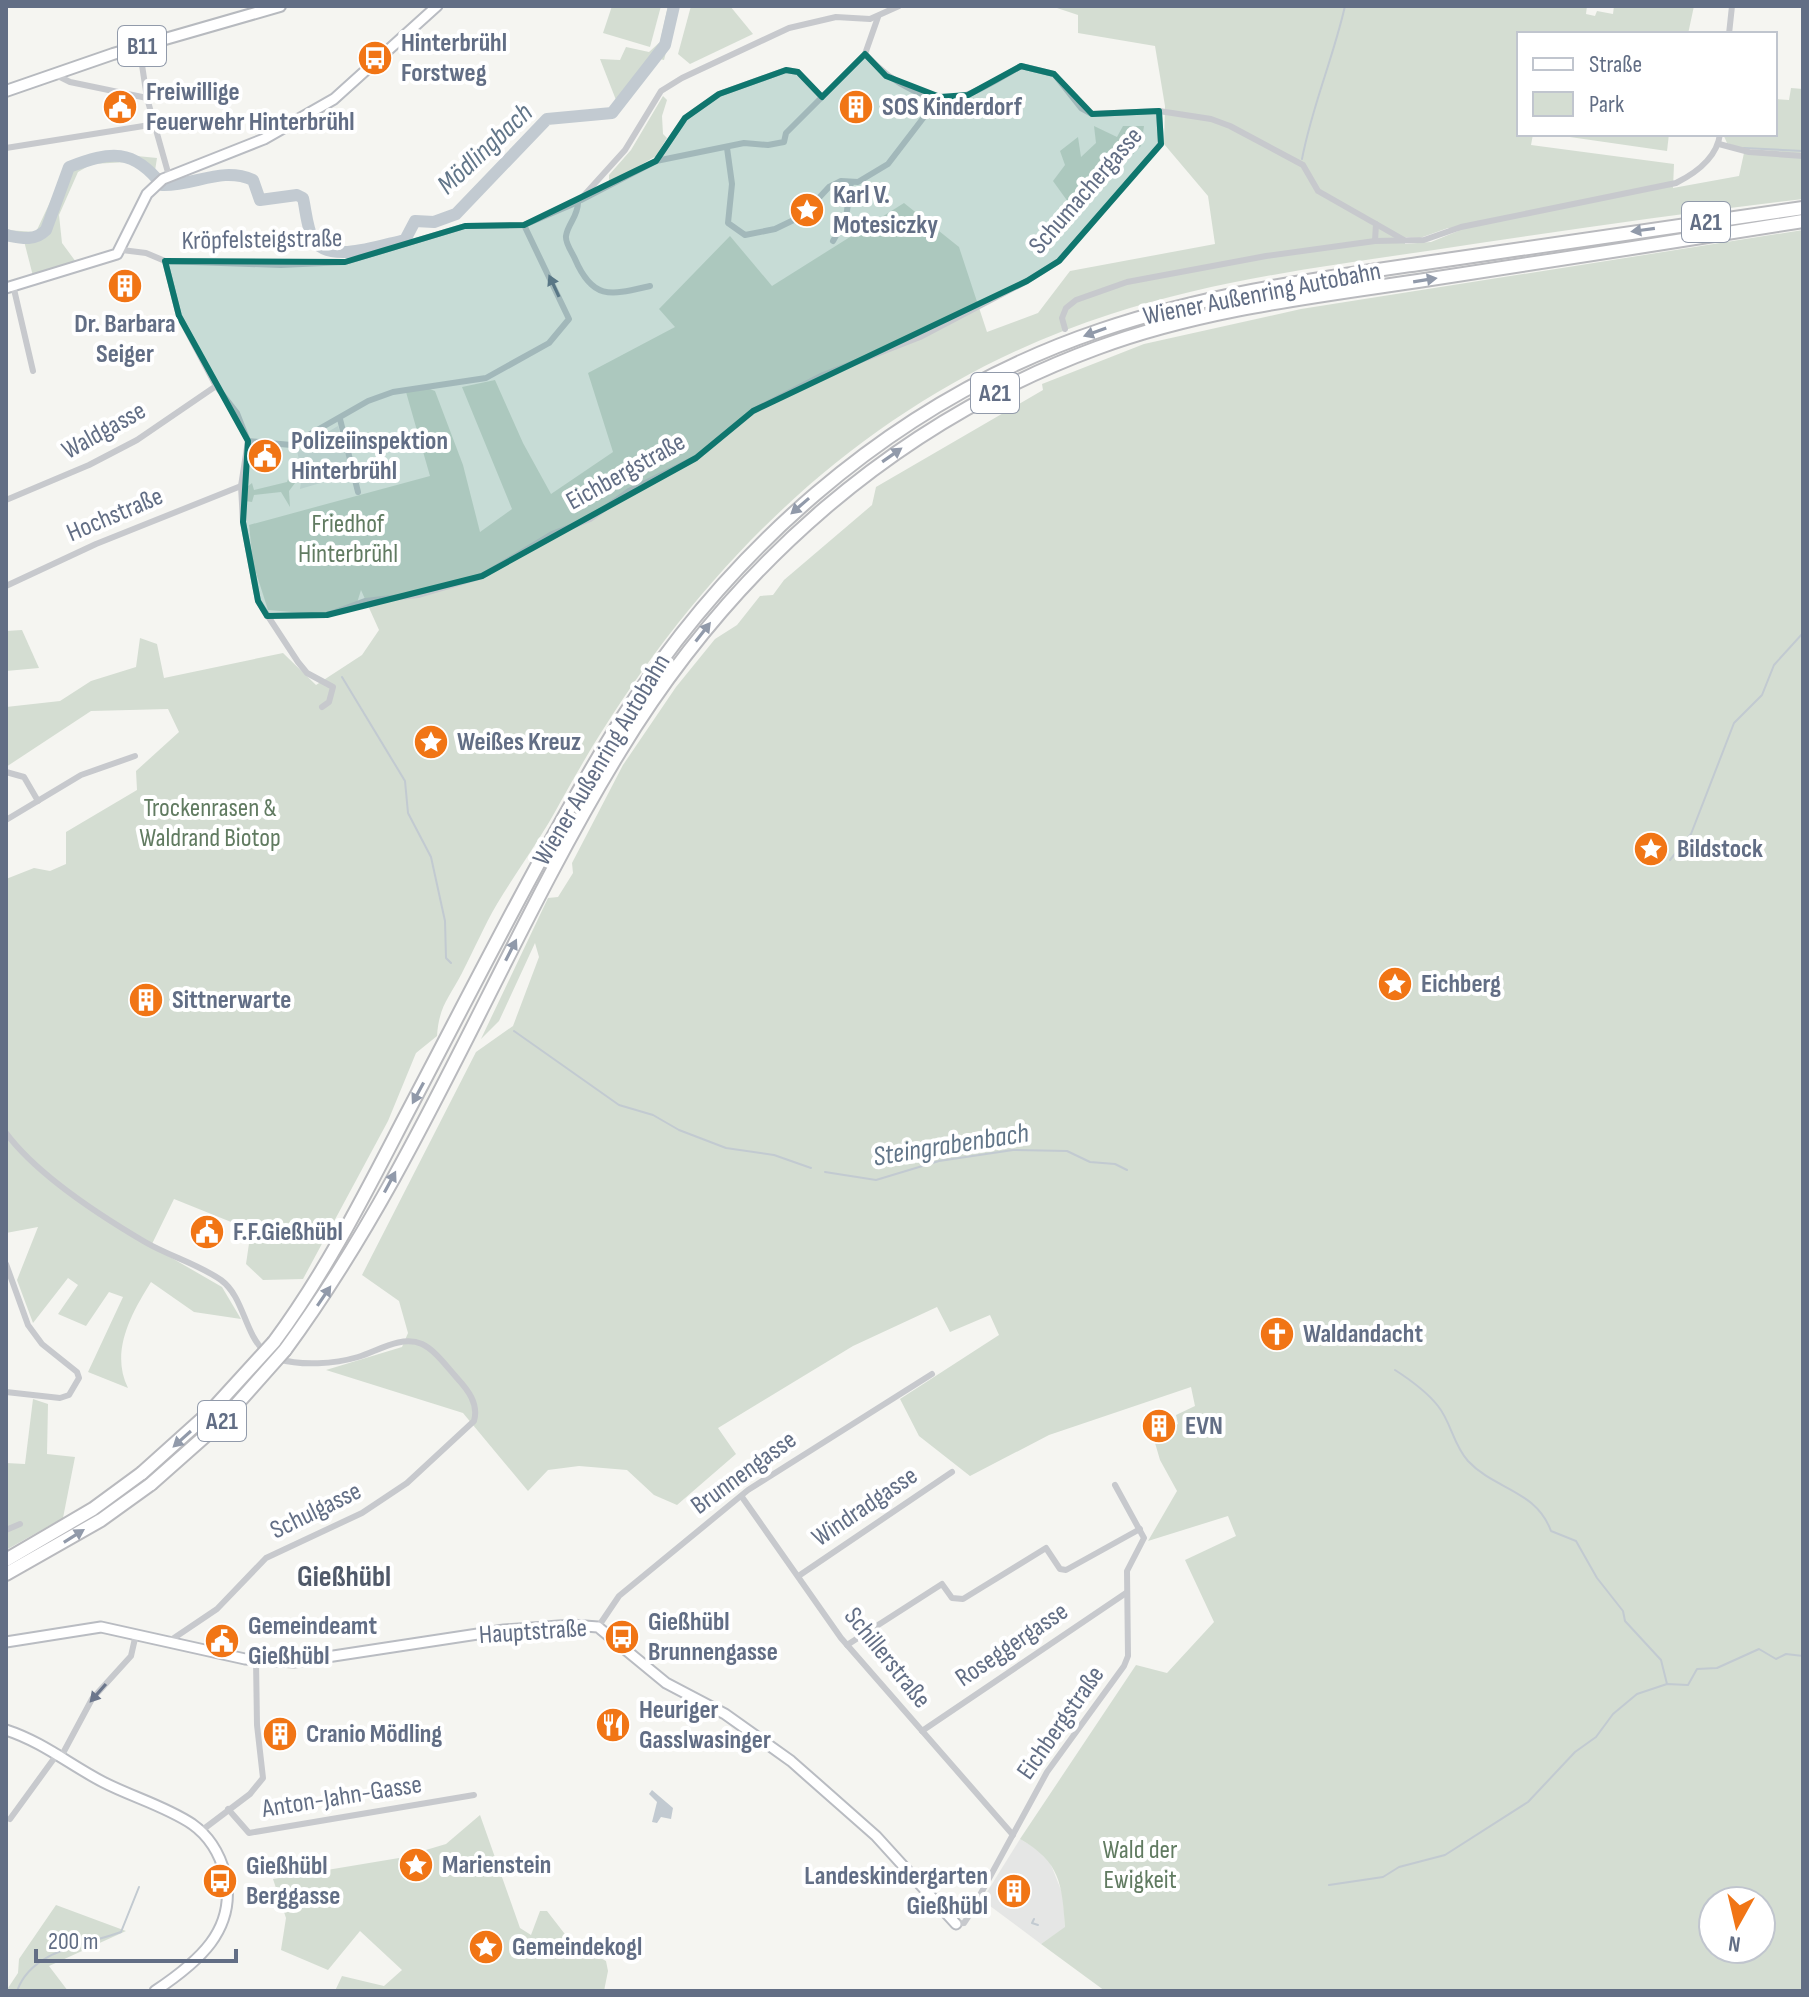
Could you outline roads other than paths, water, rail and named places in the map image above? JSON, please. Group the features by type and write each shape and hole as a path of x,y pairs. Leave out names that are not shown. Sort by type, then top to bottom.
{"highway":[{"name":"Wiener Außenring Autobahn","path":"279,1346 328,1264 562,822 652,672 737,567 795,510 854,461 968,388 1037,354 1157,312 1318,279 1803,208"},
{"name":"Wiener Außenring Autobahn","path":"279,1346 359,1239 549,878 621,749 651,703 709,624 748,579 804,524 862,476 934,427 1029,376 1101,347 1161,328 1318,296 1803,221"},
{"name":"A21","path":"6,1560 93,1509 142,1473 279,1346"},
{"name":"A21","path":"6,1574 101,1520 151,1484 221,1422 279,1346"}],"main road":[{"name":"B11","path":"6,91 53,73 280,6"}],"street":[{"path":"122,250 147,194 163,179 241,149 334,99 437,6"},
{"path":"650,286 606,293 592,287 583,278 566,240 566,233 578,216 578,202 656,161 744,143 768,145 784,142 786,133 865,54 878,17 874,6"},
{"name":"Kröpfelsteigstraße","path":"165,261 281,265 345,262 465,226 524,225 578,202 625,150 661,91 682,78 789,28 836,17 878,17 899,6"},
{"path":"1729,32 1732,6"},
{"name":"Schumachergasse","path":"865,54 886,76 923,93 940,97 968,95 1021,66 1054,74 1081,108 1092,114 1159,111 1161,144 1059,261 986,303"},
{"path":"142,65 147,98 156,124 163,179"},
{"path":"656,161 685,118 719,94 786,70 798,72 822,97"},
{"path":"53,73 70,82 147,98"},
{"path":"727,148 732,184 726,216 728,223 745,235 775,229 802,216 829,187 841,181 858,182 895,157 924,117 923,93"},
{"path":"1159,111 1211,119 1230,126 1303,165 1318,191 1404,240"},
{"path":"6,148 156,124"},
{"path":"1065,329 1062,318 1066,308 1076,300 1127,282 1194,267 1375,241 1424,240 1461,227 1676,183 1699,172 1719,144 1720,136"},
{"path":"1719,144 1749,152 1803,156"},
{"path":"833,241 846,218 851,182"},
{"path":"1375,241 1376,224"},
{"path":"248,441 291,445 368,401 393,392 486,378 549,343 569,319 524,225"},
{"path":"33,371 10,286 107,258 122,250 146,253 165,261 170,294 179,316 216,386 237,413 248,441 241,486 251,573 258,601 307,673 333,687 329,702 322,707"},
{"name":"Eichbergstraße","path":"267,616 327,615 365,601 418,595 482,576 552,534 590,519 629,491 696,458 753,411 823,375 920,337 986,303"},
{"name":"Waldgasse","path":"6,500 137,440 216,386"},
{"path":"340,419 358,492"},
{"name":"Hochstraße","path":"6,586 96,544 241,486"},
{"path":"6,820 81,775 135,756"},
{"path":"6,772 24,777 38,801"},
{"name":"Schulgasse","path":"6,1133 42,1172 144,1241 223,1282 238,1304 255,1343 270,1356 294,1363 318,1362 354,1358 399,1341 425,1345 469,1392 476,1414 470,1427 407,1483 362,1513 266,1558 217,1609 171,1640"},
{"path":"6,1264 28,1325 42,1344 77,1372 79,1378 69,1395 60,1398 6,1392"},
{"name":"Brunnengasse","path":"598,1627 619,1596 742,1497 844,1427 932,1374"},
{"name":"Windradgasse","path":"800,1575 952,1472"},
{"path":"847,1645 942,1584 952,1598 963,1599 1046,1548 1060,1569 1066,1570 1140,1529 1115,1485"},
{"name":"Schillerstraße","path":"742,1497 847,1645 1013,1835"},
{"path":"6,1530 20,1524"},
{"name":"Eichbergstraße","path":"956,1924 964,1923 968,1917 1047,1772 1124,1666 1128,1656 1127,1571 1144,1538 1140,1529"},
{"name":"Roseggergasse","path":"922,1731 1126,1593"},
{"name":"Hauptstraße","path":"6,1642 86,1628 171,1640 256,1660 314,1661 504,1630 572,1625 598,1627 666,1683 725,1714 791,1761 876,1836 956,1924"},
{"path":"10,1819 60,1754 92,1699 131,1656 136,1634"},
{"path":"201,1831 250,1794 263,1778 257,1725 256,1660"},
{"path":"6,1730 60,1754 105,1783 179,1817 201,1831 220,1860 229,1890 224,1921 198,1959 155,1991"},
{"name":"Anton-Jahn-Gasse","path":"228,1809 249,1833 474,1795"}],"waterway":[{"name":"Mödlingbach","path":"6,235 27,238 46,230 69,167 97,158 120,156 141,164 162,185 230,175 253,180 260,200 297,195 303,198 314,241 332,251 357,251 405,240 415,221 434,222 456,214 547,119 612,113 665,45 674,6"},
{"path":"1302,159 1345,6"},
{"path":"1744,148 1803,151"},
{"path":"1803,571 1803,576"},
{"path":"1670,860 1691,834 1734,723 1762,695 1774,665 1803,633"},
{"name":"Steingrabenbach","path":"342,677 405,781 408,813 431,857 445,921 446,958 451,963"},
{"name":"Steingrabenbach","path":"514,1031 619,1105 653,1115 679,1130 726,1148 774,1155 811,1168"},
{"name":"Steingrabenbach","path":"825,1172 876,1180 939,1161 1013,1150 1067,1151 1090,1162 1115,1164 1127,1170"},
{"path":"1395,1370 1438,1406 1468,1461 1536,1507 1551,1531 1576,1541 1597,1578 1623,1611 1625,1621 1661,1660 1667,1684"},
{"path":"1329,1885 1383,1877 1399,1867 1445,1855 1528,1802 1575,1752 1596,1737 1613,1714 1637,1694 1667,1684 1688,1685 1697,1669 1717,1668 1759,1649 1776,1659 1786,1654 1803,1656"},
{"path":"17,1991 24,1977 47,1957 121,1932 139,1887"},
{"path":"1034,1919 1032,1923 1038,1925"}],"place":[{"name":"Hinterbrühl Forstweg","path":"375,58"},
{"name":"Freiwillige Feuerwehr Hinterbrühl","path":"120,107"},
{"name":"SOS Kinderdorf","path":"856,107"},
{"name":"Karl V. Motesiczky","path":"807,210"},
{"name":"Dr. Barbara Seiger","path":"125,286"},
{"name":"Polizeiinspektion Hinterbrühl","path":"265,456"},
{"name":"Weißes Kreuz","path":"431,742"},
{"name":"Bildstock","path":"1651,849"},
{"name":"Eichberg","path":"1395,984"},
{"name":"Sittnerwarte","path":"146,1000"},
{"name":"F.F.Gießhübl","path":"207,1232"},
{"name":"Waldandacht","path":"1277,1334"},
{"name":"EVN","path":"1159,1426"},
{"name":"Gießhübl Brunnengasse","path":"622,1637"},
{"name":"Gemeindeamt Gießhübl","path":"222,1641"},
{"name":"Heuriger Gasslwasinger","path":"613,1725"},
{"name":"Cranio Mödling","path":"280,1734"},
{"name":"Marienstein","path":"416,1865"},
{"name":"Gießhübl Berggasse","path":"220,1881"},
{"name":"Landeskindergarten Gießhübl","path":"1014,1891"},
{"name":"Gemeindekogl","path":"486,1947"}],"district":[{"name":"Gießhübl","path":"344,1577"}],"park label":[{"name":"Friedhof Hinterbrühl","path":"348,539"},
{"name":"Trockenrasen & Waldrand Biotop","path":"210,823"},
{"name":"Wald der Ewigkeit","path":"1140,1865"}]}
